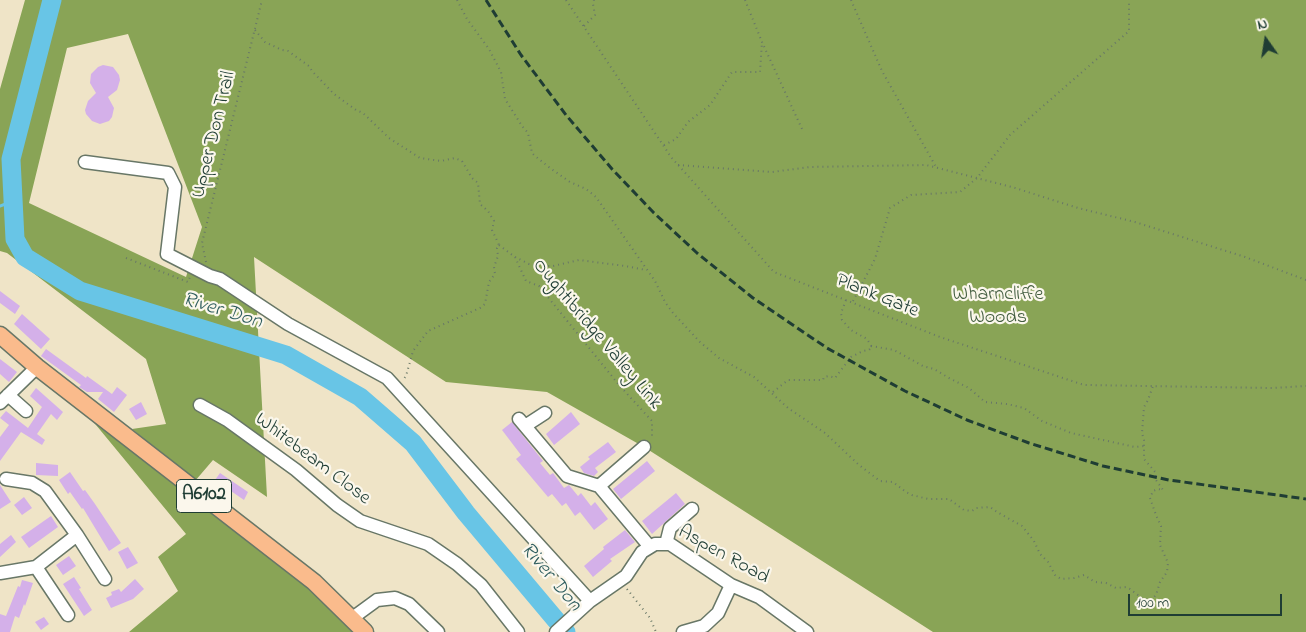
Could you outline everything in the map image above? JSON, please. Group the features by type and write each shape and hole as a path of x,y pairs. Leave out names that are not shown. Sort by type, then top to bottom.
{"main road":[{"name":"A6102","path":"0,335 314,582 365,632"}],"street":[{"path":"85,162 168,173 175,187 167,254 193,268 220,279 288,324 387,378 587,603"},
{"path":"26,411 4,399 37,366"},
{"name":"Whitebeam Close","path":"200,405 227,420 296,470 337,505 360,521 428,544 450,559 481,585 518,632"},
{"path":"545,413 522,422 567,476 599,486 650,547"},
{"path":"599,486 644,447"},
{"path":"6,478 32,483 44,491 77,535 106,579"},
{"path":"666,544 670,528 692,510"},
{"path":"0,573 36,567 77,535"},
{"name":"Aspen Road","path":"556,632 587,603 626,576 642,552 656,544 670,544 681,550 731,585 759,597 800,630"},
{"path":"36,567 68,615"},
{"path":"683,632 704,626 718,613 731,585"},
{"path":"351,619 377,600 395,598 409,604 438,632"}],"path":[{"name":"Upper Don Trail","path":"210,276 202,244 262,0"},
{"path":"457,0 467,19 489,49 500,72 505,99 528,133 532,153 539,161 570,182 592,193 604,207 658,285 665,302 673,313 700,342 719,358 739,367 772,392 788,380 821,380 829,376 835,378 851,357 869,350 871,346"},
{"name":"Plank Gate","path":"566,0 663,146 774,272 940,337 1084,385 1272,388 1306,386"},
{"path":"584,26 596,15 593,4 594,0"},
{"path":"745,0 762,42 802,128"},
{"path":"851,0 882,71 936,167"},
{"path":"852,302 875,259 890,208 911,195 960,192 977,178 1010,135 1129,31 1129,0"},
{"path":"255,30 265,42 288,51 309,66 334,94 363,113 389,138 420,158 441,161 455,158 462,161 472,178 478,183 480,204 488,211 494,221 492,230 499,245 498,256 494,267 495,274 489,282 485,304 428,331 413,351 406,376 396,387"},
{"path":"663,146 676,139 688,122 710,105 732,72 760,72 762,42"},
{"path":"678,165 772,172 820,167 926,165 1135,222 1245,257 1306,280"},
{"name":"Oughtibridge Valley Link","path":"499,245 514,257 526,281 539,286 619,385 652,421 652,438 644,447"},
{"path":"514,257 529,264 542,266 553,266 578,260 646,270"},
{"path":"126,258 188,282 193,268"},
{"path":"846,300 841,313 843,322 851,330 867,339 871,346"},
{"path":"871,346 894,350 922,366 934,368 970,388 985,402 1024,408 1042,422 1071,433 1135,447 1144,446"},
{"path":"768,388 788,408 825,434 855,460 859,466 880,481 893,482 912,495 928,499 949,500 964,510 972,511 976,508 990,507 1022,526 1034,541 1040,554 1048,562 1055,575 1061,579 1084,575 1095,582 1116,588 1126,587 1146,600 1154,598 1156,595 1160,582 1167,572 1168,563 1160,545 1162,526 1150,498 1153,491 1162,490 1156,480 1156,473 1144,459 1142,433 1144,407 1153,386"},
{"path":"620,580 650,618 656,632"}],"green space":[{"name":"Wharncliffe Woods","path":"25,0 1306,0 1306,632 933,632 644,447 547,392 446,382 254,257 267,497 213,460 195,481 132,429 166,424 146,359 7,253 0,251 0,89","holes":["128,34 202,227 186,277 29,203 67,48"]},
{"path":"82,408 311,588 356,632 129,632 178,591 158,557 186,534"}],"building":[{"path":"103,65 113,67 120,80 117,90 108,97 114,108 112,117 109,121 100,124 92,121 85,110 88,101 96,93 90,83 91,74"},
{"path":"0,291 20,306 15,314 0,303"},
{"path":"22,314 50,339 41,349 14,324"},
{"path":"46,349 112,394 117,387 127,395 114,412 98,399 103,392 87,392 79,387 81,385 41,356"},
{"path":"0,359 17,372 9,382 0,374"},
{"path":"36,388 63,412 57,420 51,414 37,434 45,440 42,445 21,432 0,461 0,437 9,425 0,418 6,411 28,428 42,407 30,396"},
{"path":"141,402 147,414 136,420 129,409"},
{"path":"571,412 580,424 554,445 546,434"},
{"path":"512,422 543,461 540,463 550,475 553,473 564,488 569,485 578,496 581,493 591,506 595,502 608,519 594,530 580,512 575,516 566,503 562,506 552,494 548,497 516,459 521,455 502,430"},
{"path":"608,442 616,452 595,468 598,472 594,476 584,473 580,467 590,459 588,457"},
{"path":"647,461 655,471 621,499 613,489"},
{"path":"36,463 58,465 58,476 36,475"},
{"path":"70,472 83,491 85,490 121,543 109,551 83,508 70,492 68,494 59,480"},
{"path":"220,473 248,492 244,500 215,480"},
{"path":"0,485 11,502 0,509"},
{"path":"676,493 685,504 652,534 642,521"},
{"path":"24,497 32,508 22,515 14,505"},
{"path":"51,516 58,527 29,548 21,537"},
{"path":"625,530 635,542 610,559 612,561 593,577 584,566 604,549 603,547"},
{"path":"11,535 16,542 0,557 0,544"},
{"path":"128,547 138,563 127,569 118,552"},
{"path":"69,556 76,566 63,575 56,565"},
{"path":"74,577 92,610 84,616 63,584"},
{"path":"135,579 144,589 133,599 111,608 106,598 112,595 111,592 119,589 121,592"},
{"path":"22,580 33,583 25,606 24,604 19,618 15,616 10,632 0,632 0,614 6,616"},
{"path":"44,617 49,624 41,630 35,622"}],"waterway":[{"name":"River Don","path":"52,0 11,159 15,239 25,257 80,291 286,355 360,397 413,443 466,513 566,632"},
{"path":"0,206 13,201"}],"railway":[{"path":"486,0 521,55 566,115 612,169 654,213 697,253 753,298 827,348 905,391 967,420 1029,443 1103,466 1169,480 1306,499"}]}
